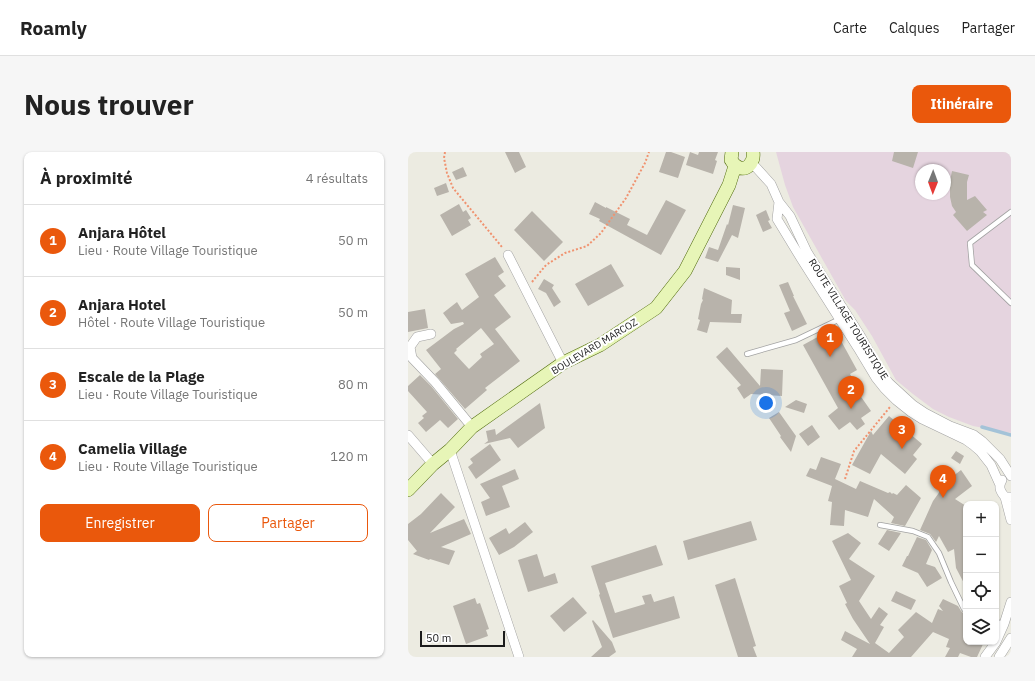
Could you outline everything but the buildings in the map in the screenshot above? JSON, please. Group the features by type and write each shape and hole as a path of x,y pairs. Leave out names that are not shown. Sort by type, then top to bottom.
{"main road":[{"path":"732,152 731,160 736,166 741,168 747,167 752,158"},
{"name":"BOULEVARD MARCOZ","path":"408,490 472,427 563,363 600,345 656,308 685,272 736,166"}],"street":[{"name":"ROUTE VILLAGE TOURISTIQUE","path":"752,158 771,184 779,202 790,216 807,252 822,274 867,356 876,378 884,388 911,412 974,435 1000,459 1011,477"},
{"name":"ROUTE VILLAGE TOURISTIQUE","path":"779,202 777,219 840,319 889,383 929,419 966,440 980,451 991,465 1000,485 1000,491 1008,497 1011,520"},
{"path":"508,255 563,363"},
{"path":"431,334 417,337 410,347 412,358 435,382 472,427"},
{"path":"408,435 433,464"},
{"path":"450,450 519,657"},
{"path":"1000,485 1002,480 1011,477"},
{"path":"1000,623 1011,602"},
{"path":"998,657 1011,638"},
{"path":"985,657 994,645"}],"lane":[{"path":"1011,212 970,243 972,264 1011,303"},
{"path":"747,354 796,340 840,319"},
{"path":"880,525 914,531 928,537 939,553 964,609"}],"path":[{"path":"445,152 444,158 447,174 453,188 508,255"},
{"path":"526,288 546,265 565,253 587,246 601,233 626,198 645,164 649,152"},
{"path":"846,479 854,451 896,400"}],"shaded area":[{"path":"776,152 1011,152 1011,433 973,426 949,417 933,409 896,380 872,336 855,310 846,301 793,207"}],"waterway":[{"path":"982,427 1011,435"}],"place":[{"name":"Anjara Hôtel","path":"830,357"},
{"name":"Anjara Hotel","path":"851,409"},
{"name":"Escale de la Plage","path":"902,449"},
{"name":"Camelia Village","path":"943,498"}]}
